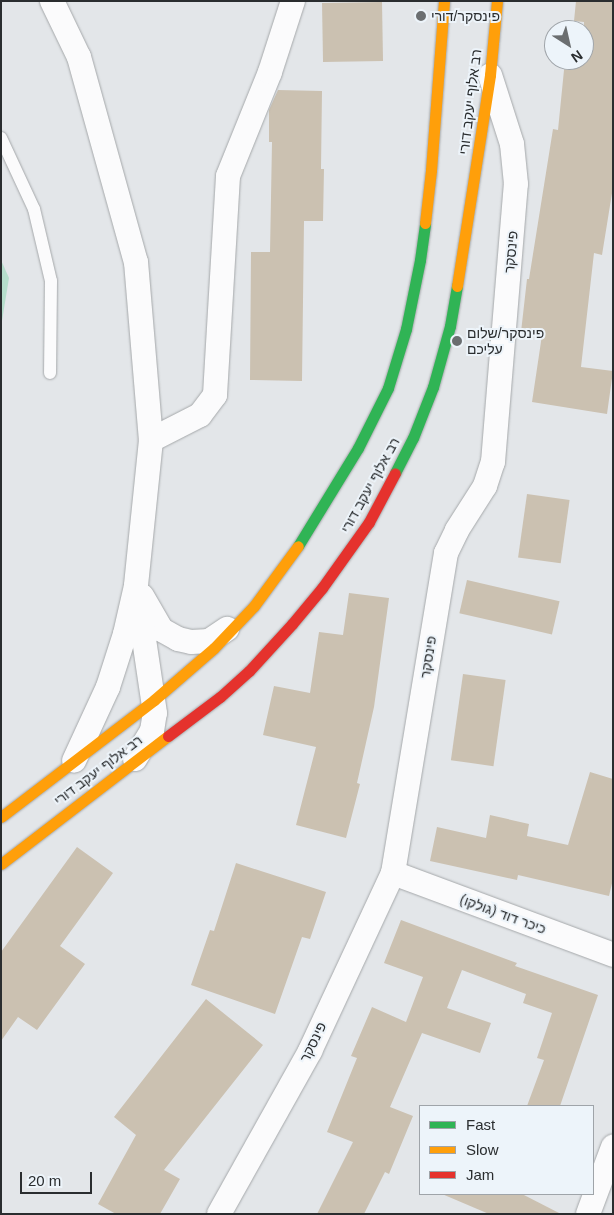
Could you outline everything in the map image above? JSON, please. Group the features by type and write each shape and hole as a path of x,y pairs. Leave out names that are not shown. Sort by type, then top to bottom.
{"main road":[{"name":"רב אלוף יעקב דורי","path":"1,817 154,700 200,660 239,621 290,560 325,507 358,448 388,388 406,329 420,260 431,170 444,1"},
{"name":"רב אלוף יעקב דורי","path":"1,864 220,697 249,670 286,631 347,555 390,486 433,387 450,326 490,75 496,1"}],"street":[{"path":"52,1 79,57 136,262 151,440 136,586 125,634 108,687 84,743 73,763"},
{"path":"151,440 200,415 215,395 228,176 270,72 293,1"},
{"name":"פינסקר","path":"219,1214 310,1050 393,873 446,553 457,530 485,486 493,462 516,184 512,144 490,75"},
{"path":"136,586 162,630 178,639 191,642 209,642 239,621"},
{"path":"134,761 152,731 156,713 136,586"},
{"name":"כיכר דוד (גולקו)","path":"393,873 613,955"},
{"path":"588,1214 613,1147"}],"lane":[{"path":"1,138 34,209 51,281 50,373"}],"green space":[{"path":"1,260 9,278 1,327"}],"building":[{"path":"576,1 613,1 613,187 602,255 594,253 581,367 613,371 607,414 532,402 542,335 521,332 527,279 529,279 553,129 558,130 564,70 594,70 594,20 574,20"},
{"path":"382,2 383,61 323,62 322,3"},
{"path":"278,90 322,91 321,169 324,169 323,221 304,221 302,381 250,380 251,252 270,252 272,142 269,142 269,110"},
{"path":"527,494 570,500 561,563 518,557"},
{"path":"467,580 560,601 552,634 459,613"},
{"path":"349,593 389,598 374,707 357,783 360,784 346,838 296,825 316,747 263,735 274,686 310,693 319,632 343,635"},
{"path":"463,674 506,680 493,766 451,760"},
{"path":"590,772 613,779 613,879 609,896 518,875 517,880 430,861 437,827 486,838 490,815 529,824 527,836 568,845"},
{"path":"77,847 113,873 60,946 85,964 37,1030 18,1017 1,1041 1,952"},
{"path":"236,863 326,892 310,939 302,937 275,1014 191,985 210,930 214,931"},
{"path":"401,920 517,963 515,966 598,995 560,1105 527,1105 544,1060 537,1058 552,1013 523,1003 526,994 462,970 447,1008 491,1023 480,1053 422,1033 390,1107 413,1116 389,1174 385,1172 364,1214 317,1214 353,1142 327,1132 357,1058 351,1056 372,1007 406,1022 423,977 384,963"},
{"path":"206,999 263,1045 164,1170 180,1179 160,1214 116,1214 98,1204 136,1135 114,1117"},
{"path":"444,1195 524,1195 561,1214 489,1214"}],"traffic: fast":[{"path":"298,546 358,448 388,388 406,329 420,260 425,223"},
{"path":"395,473 413,438 433,387 450,326 457,286"}],"traffic: slow":[{"path":"425,223 444,1"},
{"path":"457,286 490,75 497,1"},
{"path":"1,817 154,700 214,648 254,606 298,546"},
{"path":"1,864 168,736"}],"traffic: jam":[{"path":"168,736 220,697 249,671 292,624 322,588 369,522 395,473"}],"place":[{"name":"פינסקר/דורי","path":"421,16"},
{"name":"פינסקר/שלום עליכם","path":"457,341"}]}
